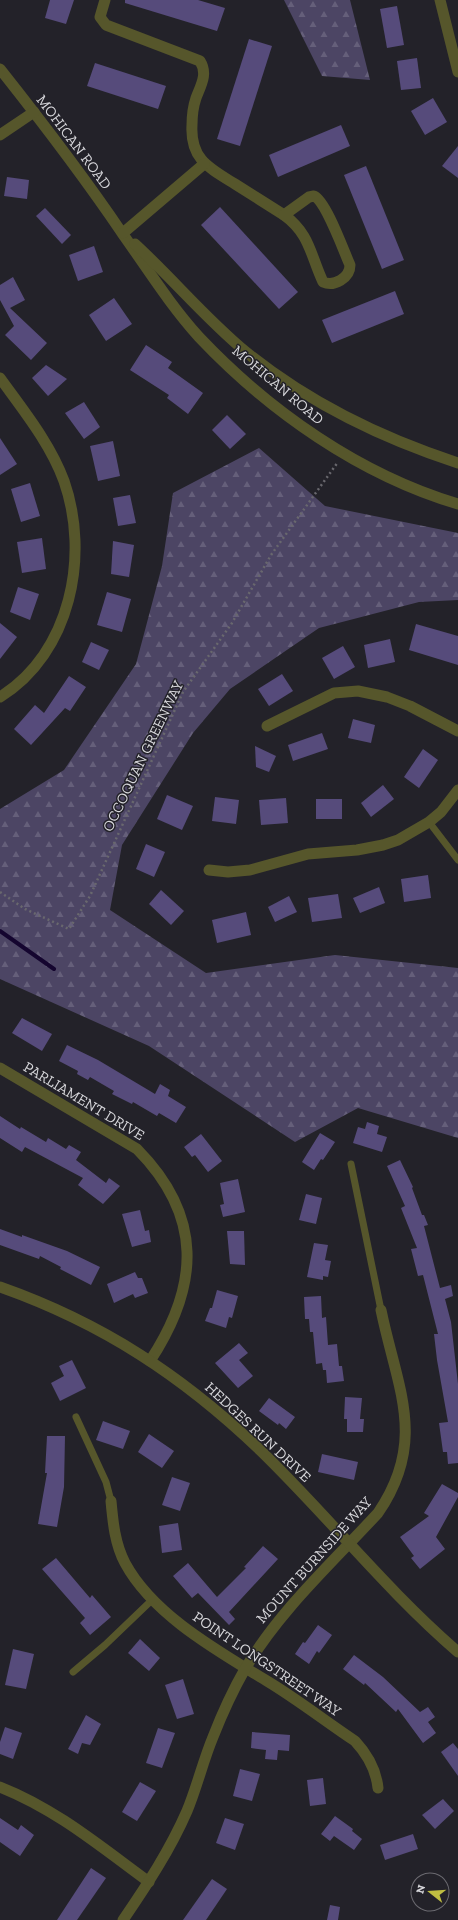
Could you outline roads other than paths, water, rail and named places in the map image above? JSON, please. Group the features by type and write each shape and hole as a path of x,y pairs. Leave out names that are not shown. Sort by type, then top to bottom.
{"street":[{"path":"105,0 100,17 106,25 197,59 204,67 205,74 193,107 191,135 198,156 204,164 296,223 302,231 323,282 328,284 334,283 347,277 350,271 350,265 319,198 314,196 309,197 284,215"},
{"path":"440,0 458,72"},
{"name":"MOHICAN ROAD","path":"0,69 34,112 123,233 165,295 199,337 244,379 291,418 344,454 377,472 414,488 458,504"},
{"path":"0,135 34,112"},
{"path":"123,233 204,164"},
{"name":"MOHICAN ROAD","path":"123,233 159,266 213,322 246,352 282,378 318,402 356,423 429,454 458,463"},
{"path":"0,378 51,452 64,480 71,505 75,530 75,558 67,607 51,642 38,662 21,680 0,697"},
{"path":"267,726 334,693 358,691 387,697 417,710 458,731"},
{"path":"209,870 228,872 250,870 308,854 357,850 382,846 398,840 430,822 441,812 458,790"},
{"name":"PARLIAMENT DRIVE","path":"0,1068 137,1149 152,1165 172,1193 184,1226 187,1273 182,1298 173,1321 150,1360"},
{"name":"HEDGES RUN DRIVE","path":"0,1287 71,1316 111,1337 150,1360 212,1406 261,1452 431,1629 458,1652"},
{"name":"MOUNT BURNSIDE WAY","path":"122,1920 149,1882 170,1847 187,1812 213,1738 231,1695 245,1669 276,1622 378,1513 390,1496 398,1478 406,1442 406,1418 381,1310"},
{"name":"POINT LONGSTREET WAY","path":"111,1502 114,1529 122,1556 135,1580 152,1599 183,1626 207,1644 245,1669 266,1680 355,1741 365,1752 372,1764 378,1788"},
{"path":"0,1787 48,1809 69,1822 149,1882"}],"lane":[{"path":"430,822 458,860"},
{"path":"351,1164 381,1310"},
{"path":"76,1417 106,1482 111,1502"},
{"path":"72,1672 105,1645 152,1599"}],"waterway":[{"path":"0,931 54,969"}]}
